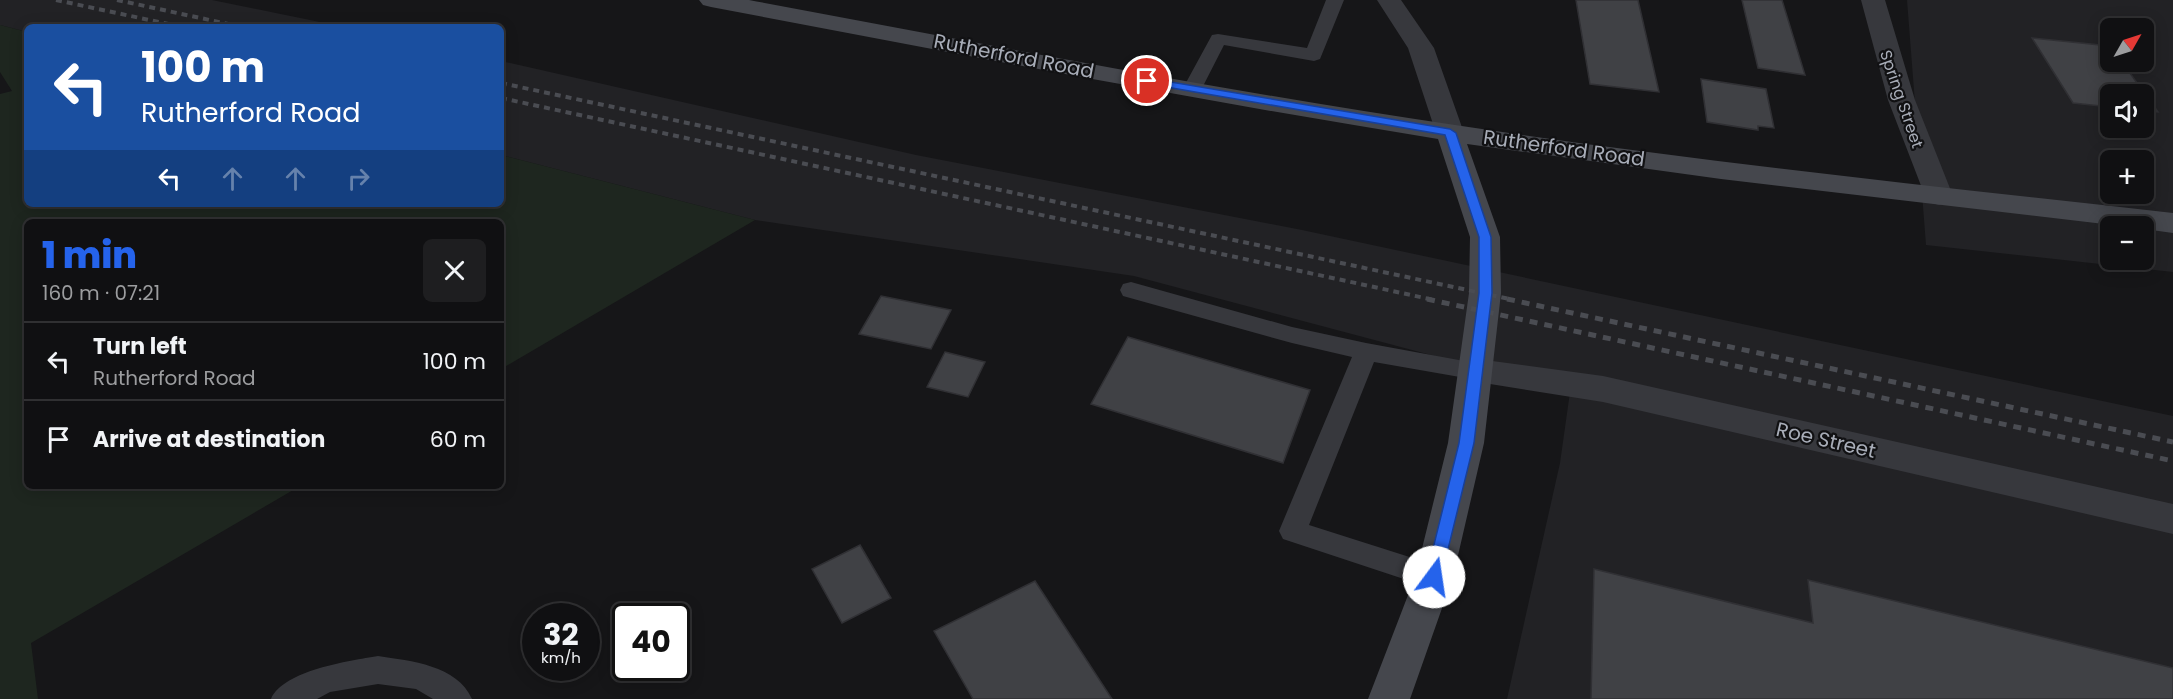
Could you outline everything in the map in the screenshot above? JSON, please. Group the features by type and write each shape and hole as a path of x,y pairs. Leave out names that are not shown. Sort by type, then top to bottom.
{"street":[{"name":"Rutherford Road","path":"711,0 1192,90 1450,133 1939,196 2173,223"},
{"path":"1389,0 1420,48 1485,237 1485,293 1477,371 1466,443 1434,577 1389,699"},
{"name":"Spring Street","path":"1873,0 1883,45 1904,107 1939,196"},
{"name":"Roe Street","path":"1477,371 1603,389 2173,519"}],"lane":[{"path":"1192,90 1218,39 1314,56 1335,0"},
{"path":"1131,291 1292,335 1366,352 1477,371"},
{"path":"1366,352 1293,531 1434,577"},
{"path":"286,699 326,679 378,670 421,676 451,693 457,699"}],"shaded area":[{"path":"0,0 212,0 329,24 24,24 24,31 0,25"},
{"path":"1907,0 2173,0 2173,272 2154,270 2154,216 2100,216 2100,264 1926,245"},
{"path":"0,25 24,31 24,207 504,207 504,156 755,220 504,367 504,219 24,219 24,489 295,489 31,643 38,699 0,699 0,94 12,91 0,72"},
{"path":"504,62 916,155 1302,230 2173,416 2173,699 1507,699 1560,463 1570,392 1134,276 755,220 504,156"}],"building":[{"path":"1576,0 1638,0 1659,92 1590,84"},
{"path":"1742,0 1782,0 1805,75 1758,68"},
{"path":"2032,38 2100,45 2100,72 2129,72 2138,84 2100,84 2100,106 2073,103"},
{"path":"1701,79 1766,89 1774,128 1758,126 1758,130 1707,122"},
{"path":"881,296 951,310 931,349 859,334"},
{"path":"1128,337 1310,390 1283,463 1091,404"},
{"path":"945,352 985,362 968,397 927,387"},
{"path":"860,545 891,598 842,623 812,569"},
{"path":"1594,569 1813,623 1808,580 2173,668 2173,699 1591,699"},
{"path":"1035,581 1112,699 973,699 934,631"}],"railway":[{"path":"56,0 168,24"},
{"path":"117,0 228,24"},
{"path":"504,84 1514,300"},
{"path":"504,99 1434,300"},
{"path":"1427,299 2173,461"},
{"path":"1507,299 2173,442"}],"route":[{"path":"1147,81 1450,133 1485,237 1485,293 1477,371 1466,443 1434,577"}]}
